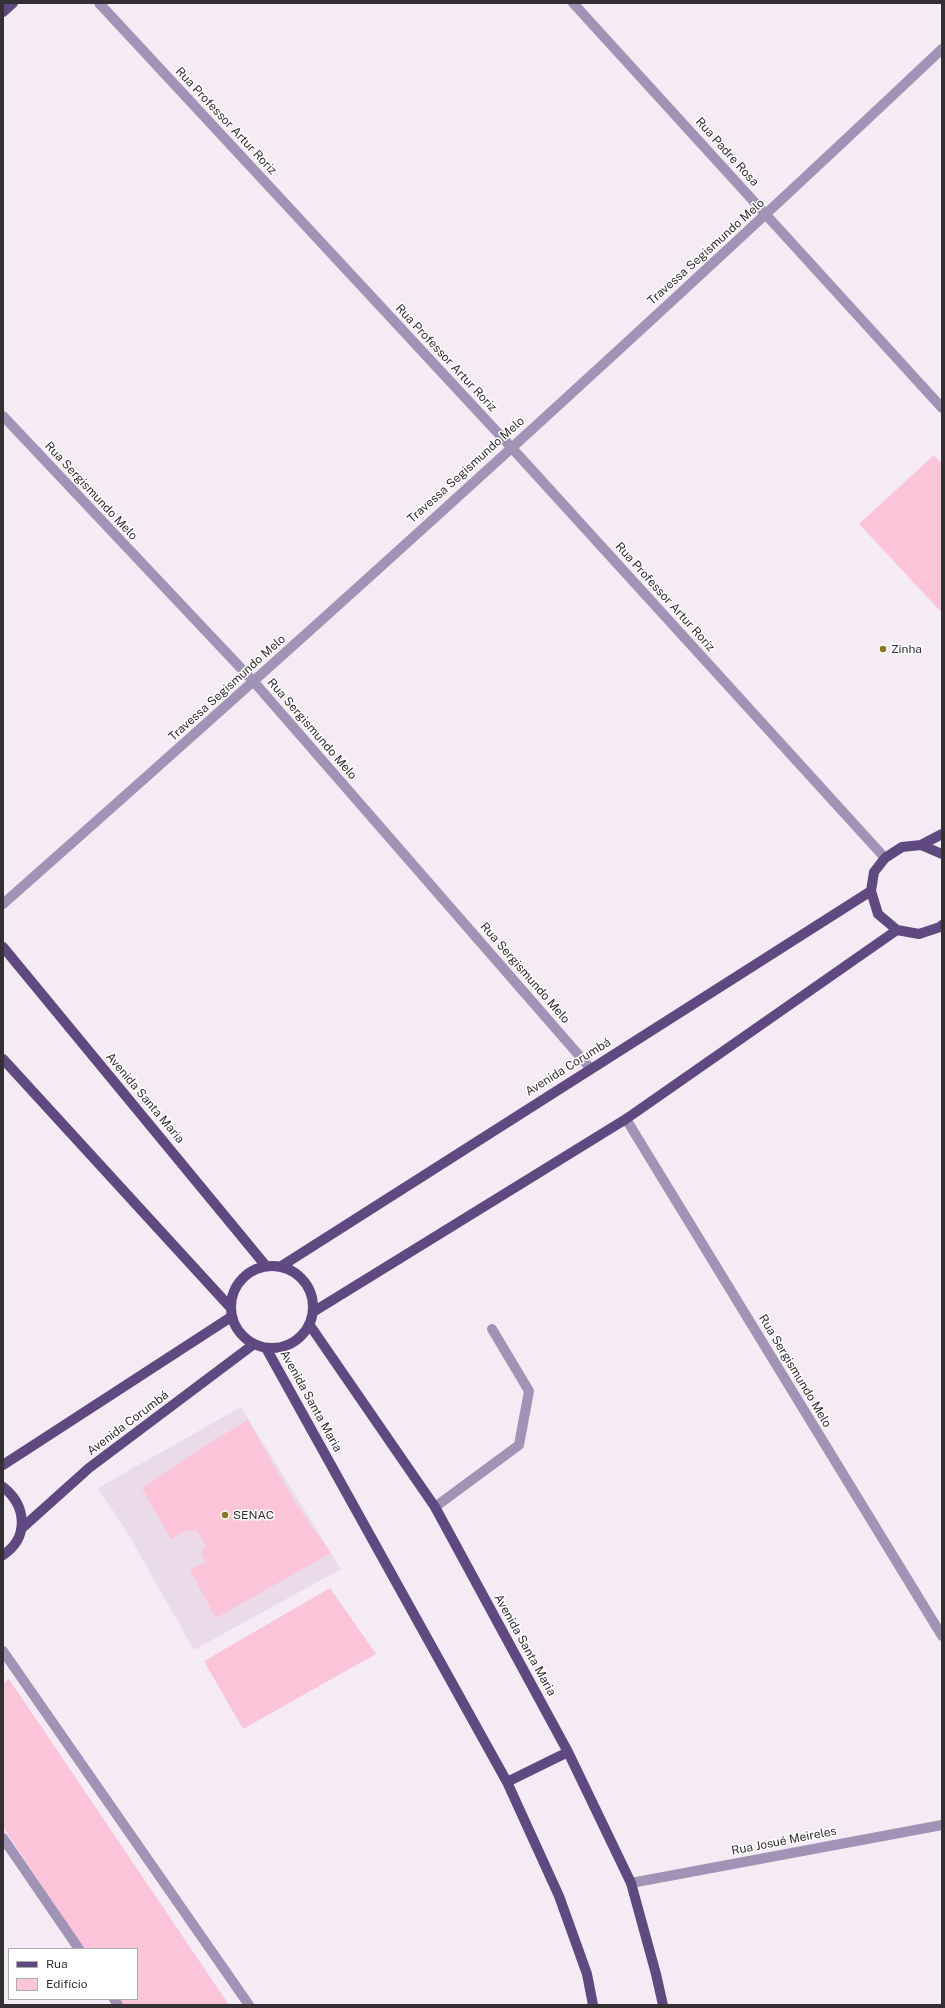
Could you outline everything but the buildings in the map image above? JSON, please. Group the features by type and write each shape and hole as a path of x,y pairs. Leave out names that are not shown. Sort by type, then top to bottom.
{"main road":[{"path":"3,12 13,3"},
{"path":"941,927 919,934 897,930 878,914 871,891 874,872 885,858 902,847 921,845 942,834"},
{"path":"921,845 942,854"},
{"name":"Avenida Corumbá","path":"280,1266 871,891"},
{"path":"313,1312 626,1119 897,930"},
{"name":"Avenida Santa Maria","path":"3,947 266,1266"},
{"path":"3,1060 231,1312"},
{"path":"266,1266 280,1266 292,1271 305,1283 312,1300 313,1312 309,1324 302,1335 292,1343 279,1347 266,1348 254,1344 244,1338 236,1328 231,1312 233,1293 240,1280 252,1271 266,1266"},
{"path":"3,1465 231,1312"},
{"name":"Avenida Santa Maria","path":"309,1324 435,1507 568,1752 631,1883 663,2005"},
{"name":"Avenida Corumbá","path":"21,1528 89,1468 254,1344"},
{"name":"Avenida Santa Maria","path":"266,1348 507,1782 559,1896 587,1974 593,2005"},
{"path":"3,1487 11,1494 18,1504 22,1516 21,1528 17,1540 3,1555"},
{"path":"507,1782 568,1752"}],"street":[{"name":"Rua Professor Artur Roriz","path":"99,3 511,447 885,858"},
{"name":"Rua Padre Rosa","path":"573,3 942,408"},
{"name":"Travessa Segismundo Melo","path":"3,904 254,682 767,215 942,49"},
{"name":"Rua Sergismundo Melo","path":"3,416 254,682 590,1068"},
{"name":"Rua Sergismundo Melo","path":"626,1119 942,1636"},
{"path":"435,1507 518,1445 529,1391 492,1330"},
{"path":"3,1651 249,2005"},
{"name":"Rua Josué Meireles","path":"631,1883 942,1825"},
{"path":"3,1838 78,1948"}],"shaded area":[{"path":"241,1407 341,1569 194,1650 127,1532 98,1488"}],"place":[{"name":"Zinha","path":"883,649"},
{"name":"SENAC","path":"225,1515"}]}
